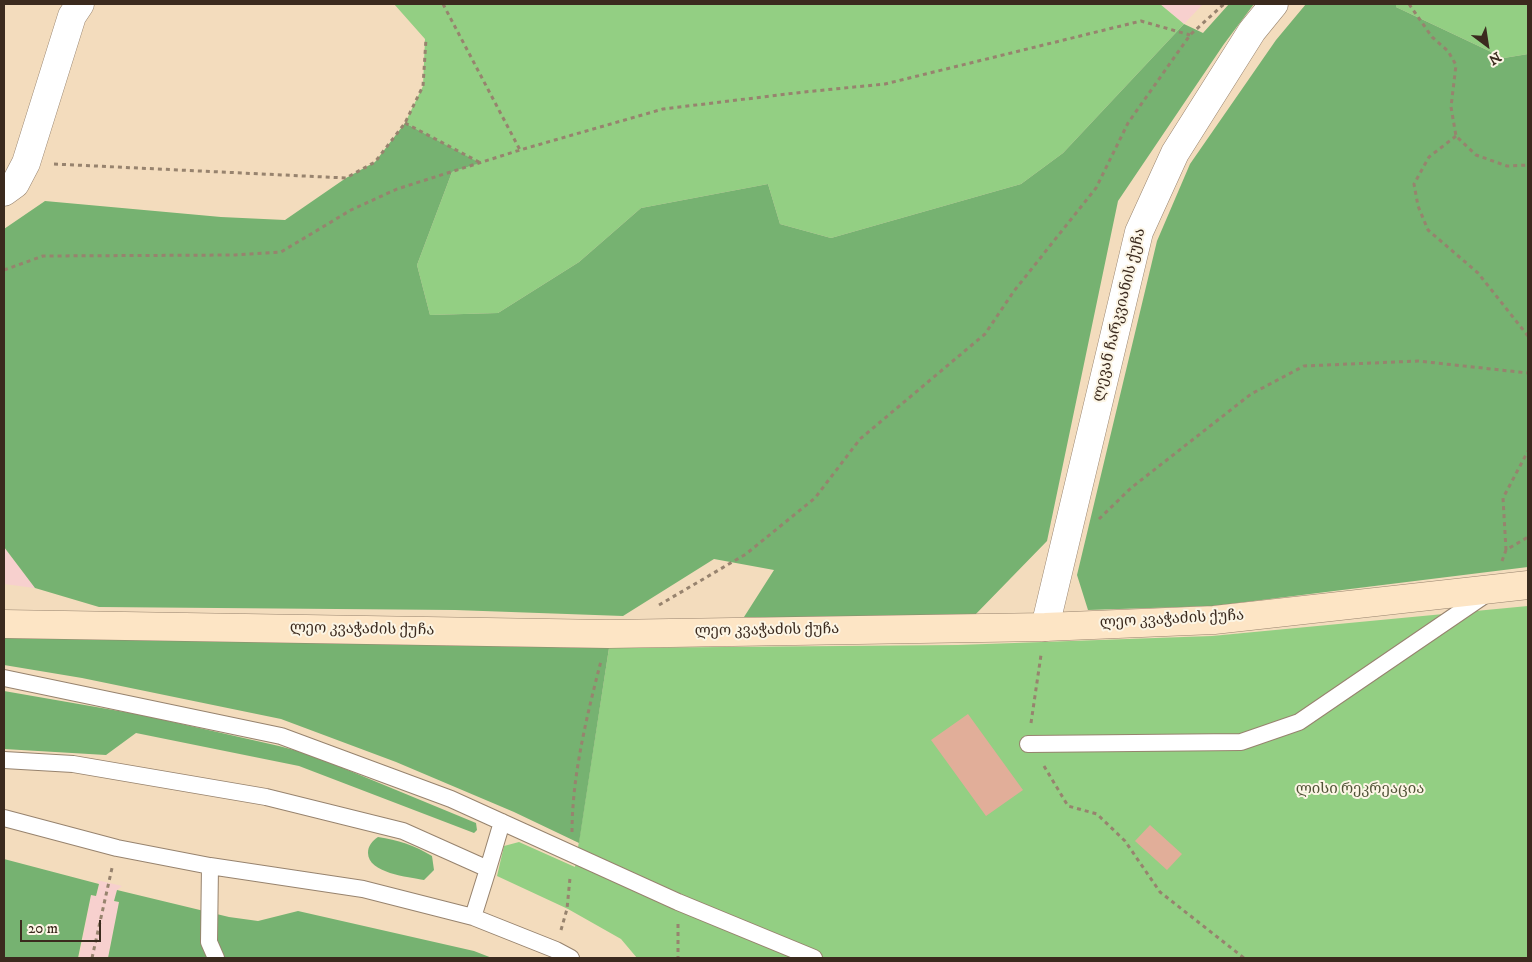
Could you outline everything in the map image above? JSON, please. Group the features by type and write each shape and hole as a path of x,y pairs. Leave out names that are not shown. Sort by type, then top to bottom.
{"main road":[{"name":"ლეო კვაჭაძის ქუჩა","path":"4,624 608,634 1045,627 1214,620 1528,585"}],"street":[{"path":"4,192 15,184 26,163 72,16 80,4"},
{"name":"ლევან ჩარკვიანის ქუჩა","path":"1045,627 1138,232 1175,153 1252,32 1274,4"}],"lane":[{"path":"1028,744 1241,742 1299,722 1493,590"},
{"path":"4,678 281,736 451,799 678,902 814,958"},
{"path":"4,760 74,764 266,797 403,831 488,869"},
{"path":"4,818 117,848 210,866 363,888 473,917 556,950 571,958"},
{"path":"473,917 502,822"},
{"path":"210,866 209,942 216,958"}],"path":[{"path":"443,4 520,150"},
{"path":"651,609 746,554 815,498 860,439 985,334 1014,291 1096,188 1128,122 1190,35 1224,4"},
{"path":"1409,4 1432,37 1448,51 1456,65 1451,107 1456,136 1476,155 1507,166 1528,165"},
{"path":"4,270 43,256 235,255 281,252 358,206 397,189 520,150 663,109 885,84 1141,21 1190,35"},
{"path":"26,163 346,178 375,162 404,123 423,86 426,39"},
{"path":"404,123 480,163"},
{"path":"1456,136 1429,157 1414,184 1418,206 1428,230 1478,273 1528,336"},
{"path":"1096,522 1131,488 1251,394 1304,366 1418,361 1528,373"},
{"path":"1506,550 1503,498 1528,451"},
{"path":"1045,627 1028,744 1045,767 1068,806 1097,814 1125,841 1160,892 1244,958"},
{"path":"568,910 572,855 572,815 580,756 591,701 608,634"},
{"path":"92,958 108,884"},
{"path":"678,902 678,958"}],"shaded area":[{"path":"1160,4 1203,4 1184,24"},
{"path":"4,547 35,588 4,584"},
{"path":"97,880 122,886 117,890 114,901 119,902 108,958 79,958 91,895 96,896 99,884"}],"green space":[{"path":"394,4 1160,4 1184,24 1063,153 1021,184 831,238 780,224 768,184 641,208 579,262 498,313 430,315 417,265 452,172 479,163 405,123 423,86 425,39"},
{"path":"1229,4 1254,4 1224,44 1118,201 1047,541 972,618 744,617 774,570 714,559 623,616 455,610 99,607 35,588 4,547 4,229 45,201 221,217 285,220 346,178 375,162 405,123 480,163 452,172 417,265 430,315 498,313 579,262 641,208 768,184 780,224 831,238 1021,184 1063,153 1184,24 1203,33"},
{"path":"1306,4 1396,4 1396,7 1504,58 1528,54 1528,567 1213,606 1088,610 1077,575 1157,241 1190,164 1276,40"},
{"path":"1396,4 1528,4 1528,54 1504,58 1396,7"},
{"name":"ლისი რეკრეაცია","path":"1528,606 1528,958 637,958 621,939 568,909 497,876 504,846 519,842 575,867 609,648 958,645 1212,636"},
{"path":"4,637 609,648 579,843 514,812 396,762 281,719 82,678 4,665"},
{"path":"4,691 142,715 309,754 476,823 477,830 474,833 299,766 136,733 106,755 4,749"},
{"path":"378,837 406,844 432,856 434,870 424,880 382,870 374,865 368,853 371,844"},
{"path":"4,859 99,884 96,896 91,895 78,958 4,958"},
{"path":"117,890 229,917 258,921 298,911 474,951 492,958 108,958 119,902 114,901"}],"building":[{"path":"968,714 1023,790 986,816 931,740"},
{"path":"1150,825 1182,854 1167,870 1135,841"}]}
